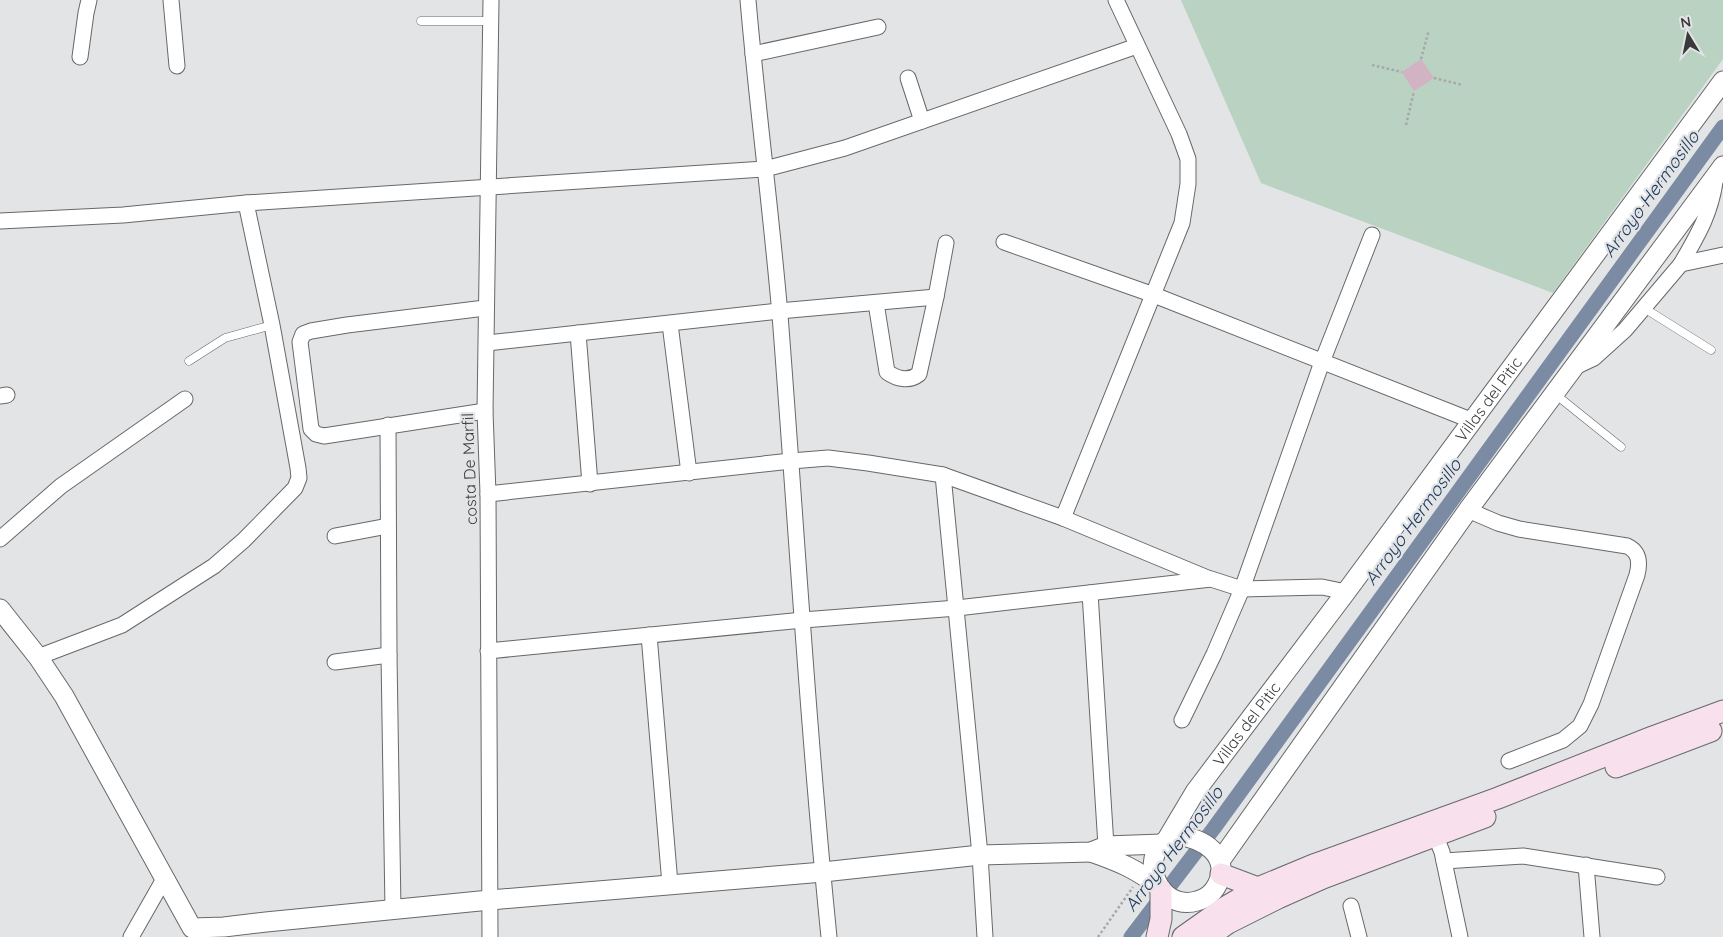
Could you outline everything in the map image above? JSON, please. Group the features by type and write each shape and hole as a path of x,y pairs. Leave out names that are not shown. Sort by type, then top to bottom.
{"main road":[{"path":"1184,937 1324,878 1498,798 1650,738 1723,712"},
{"path":"1215,925 1258,888 1316,864 1433,829 1723,727"},
{"path":"1213,861 1258,888"},
{"path":"1159,928 1165,894"}],"street":[{"path":"80,57 89,0"},
{"path":"171,0 177,66"},
{"name":"costa De Marfil","path":"490,937 488,494 485,411 485,308 491,0"},
{"path":"748,0 779,311 811,744 830,937"},
{"path":"1063,518 1182,223 1188,184 1188,159 1179,134 1116,0"},
{"path":"753,54 878,27"},
{"path":"0,222 123,215 246,203 765,169 845,148 1137,46"},
{"path":"908,78 922,121"},
{"name":"Villas del Pitic","path":"1165,842 1195,792 1346,592 1723,81"},
{"path":"1575,367 1594,358 1625,330 1681,264 1706,219 1720,170"},
{"path":"1165,842 1156,854 1153,865 1154,876 1165,894 1187,903 1202,900 1208,896 1213,861 1468,510 1720,170"},
{"path":"38,657 122,625 207,572 244,540 295,488 299,478 298,468 272,325 246,203"},
{"path":"1182,720 1214,654 1242,589 1322,362 1372,236"},
{"path":"1004,242 1154,295 1472,421"},
{"path":"876,303 888,372 893,376 908,379 918,374 936,298 946,243"},
{"path":"1681,264 1723,256"},
{"path":"486,343 779,311 936,298"},
{"path":"485,308 311,331 303,334 300,342 311,429 316,434 324,436 485,411"},
{"path":"670,324 688,473"},
{"path":"578,333 590,484"},
{"path":"0,539 61,486 185,399"},
{"path":"388,425 393,910"},
{"path":"488,494 828,458 943,475 1063,518 1211,579 1242,589 1322,588 1346,592"},
{"path":"943,475 980,856 984,937"},
{"path":"1468,510 1498,523 1519,529 1627,546 1633,549 1639,560 1637,575 1591,704 1580,726 1563,740 1509,761"},
{"path":"335,536 388,526"},
{"path":"488,651 803,620 957,608 1211,579"},
{"path":"1090,593 1099,849"},
{"path":"0,609 38,657 88,736 194,933 266,922 490,900 823,872 980,856 1099,849 1165,842 1178,836 1189,836 1213,861 1222,894 1215,925 1165,894 1143,874 1099,849"},
{"path":"649,635 670,884"},
{"path":"335,662 389,655"},
{"path":"1433,829 1442,852 1460,937"},
{"path":"1444,861 1522,856 1657,877"},
{"path":"1586,865 1592,937"},
{"path":"131,937 164,880"},
{"path":"1351,906 1358,937"}],"lane":[{"path":"422,21 491,21"},
{"path":"1644,308 1711,350"},
{"path":"189,361 225,338 272,325"},
{"path":"1555,394 1622,447"}],"path":[{"path":"1421,59 1429,30"},
{"path":"1372,65 1402,72"},
{"path":"1434,78 1463,85"},
{"path":"1406,125 1414,91"},
{"path":"1098,937 1143,874"}],"green space":[{"path":"1181,0 1723,0 1723,59 1553,293 1261,183"}],"building":[{"path":"1421,59 1434,78 1414,91 1402,72"}],"waterway":[{"name":"Arroyo Hermosillo","path":"1131,937 1214,828 1723,127"}]}
